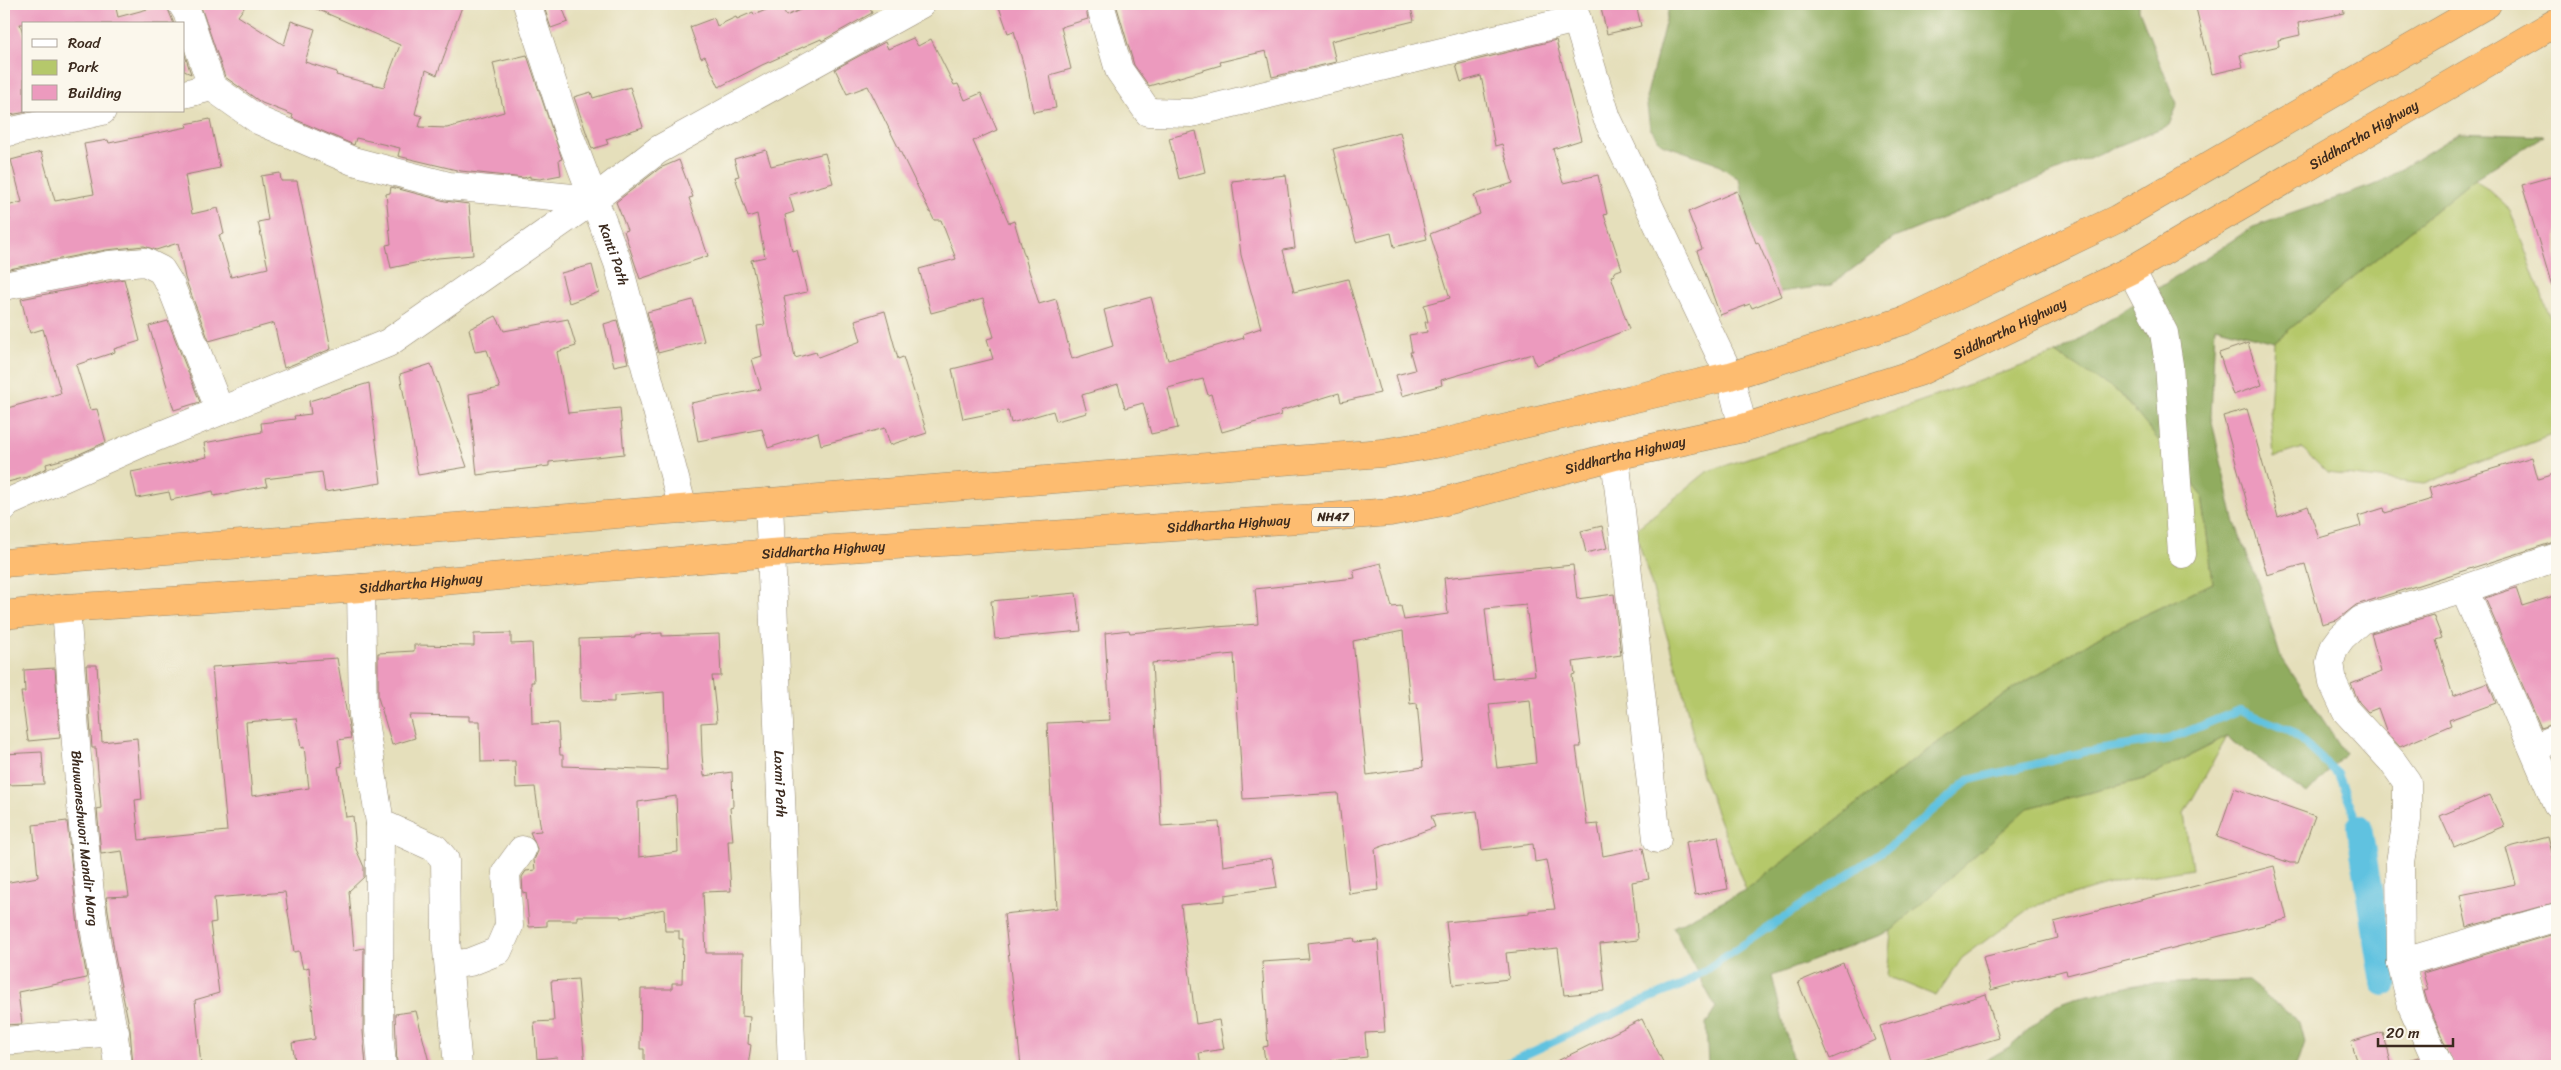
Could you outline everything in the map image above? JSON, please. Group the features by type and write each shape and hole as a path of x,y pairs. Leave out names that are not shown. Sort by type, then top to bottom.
{"highway":[{"path":"4,563 1382,452 1442,444 1730,376 1906,320 2117,219 2488,4"},
{"name":"Siddhartha Highway","path":"4,616 66,608 361,588 771,553 1390,512 1442,502 1615,456 1743,428 1919,372 2131,270 2557,22"}],"street":[{"path":"182,4 187,12 212,87 260,122 353,161 449,186 593,200"},
{"name":"Kanti Path","path":"527,4 593,200 618,263 683,509"},
{"path":"4,507 7,503 127,450 388,343 593,200 658,150 921,4"},
{"path":"1100,4 1119,70 1148,112 1192,113 1575,12 1607,118 1730,376 1743,428"},
{"path":"185,94 212,87"},
{"path":"4,133 98,112"},
{"path":"4,286 109,265 145,262 161,270 171,286 220,411"},
{"path":"2131,270 2164,333 2167,349 2182,554"},
{"path":"1615,456 1657,839"},
{"name":"Laxmi Path","path":"769,502 792,1066"},
{"path":"2439,1066 2412,1006 2401,962 2400,862 2407,820 2407,782 2392,761 2346,711 2333,683 2330,662 2334,648 2342,637 2361,620 2464,589 2557,557"},
{"path":"361,588 363,715 380,823 379,1031 382,1066"},
{"path":"2464,589 2546,743 2557,804"},
{"name":"Bhuwaneshwori Mandir Marg","path":"66,608 79,794 93,917 114,1032 118,1066"},
{"path":"380,823 435,848 445,860 446,940 450,965 458,1066"},
{"path":"450,965 470,962 498,951 509,926 506,872 522,850"},
{"path":"2401,962 2557,917"},
{"path":"4,1041 114,1032"}],"green space":[{"path":"1670,4 2139,4 2139,10 2177,106 2169,125 1894,238 1831,285 1773,293 1758,265 1739,179 1714,162 1662,144 1650,128 1646,98"},
{"path":"2459,133 2543,136 2475,178 2274,342 2215,326 2211,417 2234,520 2259,586 2280,655 2345,753 2307,794 2227,737 2144,779 2028,808 1891,931 1772,976 1794,1066 1708,1066 1706,1024 1716,1008 1673,927 1746,890 1914,760 1999,698 2103,634 2213,583 2202,494 2121,394 2056,354 2253,227 2377,184"},
{"path":"2475,178 2510,210 2548,312 2557,346 2557,433 2424,484 2327,473 2302,448 2274,457 2270,409 2274,342"},
{"path":"2056,354 2121,393 2202,494 2213,583 2103,634 1999,698 1914,760 1746,890 1702,775 1681,683 1635,530 1708,471 1910,405"},
{"path":"2227,737 2184,814 2192,869 2120,881 2031,907 1962,958 1936,996 1887,976 1891,931 2027,808 2144,779"},
{"path":"2248,981 2299,1022 2304,1042 2296,1066 1976,1066 2009,1047 2056,1005 2075,998 2141,984"}],"building":[{"path":"4,4 115,4 118,17 166,4 173,22 22,22 20,24 22,30 22,112 27,112 4,116"},
{"path":"200,4 247,4 238,16 284,45 291,21 315,29 305,62 337,72 336,75 384,87 400,45 305,4 463,4 437,75 426,70 415,114 422,116 419,127 447,128 504,112 493,63 527,55 562,159 559,160 561,175 540,179 530,178 530,176 524,178 461,171 398,156 400,148 356,138 354,145 292,118 293,115 262,103 225,77"},
{"path":"543,4 561,4 568,22 551,28"},
{"path":"780,4 786,16 814,4 868,4 872,13 822,41 821,39 762,65 719,87 705,56 701,58 690,27 714,18 717,26 736,17 737,19 753,12 754,15"},
{"path":"998,4 1085,4 1088,19 1061,27 1071,69 1050,75 1056,108 1033,112 1024,67 1014,31 1008,33"},
{"path":"1116,4 1410,4 1414,21 1331,41 1336,62 1272,77 1266,51 1220,62 1221,65 1149,86 1134,65"},
{"path":"1600,4 1636,4 1641,26 1607,34"},
{"path":"2195,4 2266,4 2267,8 2286,4 2343,4 2344,13 2298,23 2300,35 2278,40 2279,46 2240,55 2243,67 2212,74"},
{"path":"913,38 918,46 931,39 954,85 958,84 965,100 981,93 997,130 973,141 1009,223 1014,221 1039,304 1056,299 1072,359 1113,346 1104,310 1151,297 1168,360 1244,338 1243,334 1261,328 1241,255 1232,181 1286,175 1295,248 1283,250 1294,292 1348,279 1380,393 1341,402 1339,393 1280,411 1281,415 1222,432 1211,394 1208,395 1203,379 1168,388 1178,428 1151,434 1143,403 1125,408 1118,384 1082,395 1087,413 1056,421 1053,411 1011,423 1008,410 963,419 952,369 993,359 987,339 994,337 983,299 931,313 919,269 956,259 941,220 934,220 868,86 847,94 835,69 885,42 888,49"},
{"path":"1556,40 1581,140 1553,149 1563,183 1598,175 1607,214 1604,215 1622,269 1614,272 1615,275 1611,276 1629,329 1536,365 1532,354 1441,380 1442,385 1402,396 1396,375 1415,370 1410,352 1412,352 1409,335 1427,332 1425,322 1428,322 1424,305 1450,298 1430,234 1480,214 1474,195 1513,183 1502,144 1495,146 1481,76 1461,82 1456,65"},
{"path":"185,55 191,74 185,71"},
{"path":"630,87 643,127 606,139 608,144 592,149 574,97 591,92 593,98"},
{"path":"210,119 220,168 185,175 192,214 218,208 224,234 219,235 231,277 268,268 258,222 268,220 261,176 280,173 281,181 297,181 331,349 284,368 274,323 209,341 185,278 178,243 156,250 144,246 106,250 4,270 4,239 8,239 4,221 10,220 7,206 22,202 11,160 41,152 55,201 94,194 84,144 108,140 109,143 187,127 186,124"},
{"path":"1196,131 1205,172 1179,179 1169,138"},
{"path":"1400,132 1427,239 1394,247 1391,233 1356,242 1333,149"},
{"path":"766,150 771,166 825,153 833,183 789,195 794,212 785,215 792,251 797,250 807,292 784,297 795,358 816,352 818,357 861,341 855,320 885,311 898,359 903,357 927,433 890,445 885,428 821,445 818,432 768,448 762,429 698,441 691,403 761,389 752,359 762,356 757,326 765,325 751,260 765,257 757,214 748,217 735,177 739,176 734,159"},
{"path":"679,160 693,197 689,198 708,256 640,279 624,231 627,230 616,202 660,168"},
{"path":"2557,175 2557,286 2552,286 2522,185"},
{"path":"391,187 445,201 469,204 473,255 438,258 391,268 386,245 391,244 386,194 390,193"},
{"path":"1737,191 1756,243 1758,242 1781,296 1752,308 1750,304 1720,315 1697,251 1702,249 1688,212"},
{"path":"592,265 599,292 569,303 561,273"},
{"path":"124,279 140,341 114,349 115,352 76,365 90,410 97,409 106,442 75,456 46,464 47,468 27,477 4,483 4,409 61,393 43,329 30,333 21,299"},
{"path":"693,300 704,341 658,353 647,312"},
{"path":"496,316 504,331 568,319 576,346 557,352 568,413 620,408 624,454 549,462 549,466 477,475 469,394 500,388 487,350 475,352 469,329"},
{"path":"617,320 628,363 614,366 604,324"},
{"path":"168,321 200,402 174,410 149,326"},
{"path":"2248,343 2262,385 2233,395 2219,353"},
{"path":"431,364 467,467 418,475 400,374"},
{"path":"369,383 381,483 325,492 322,472 265,479 267,486 214,496 213,491 171,500 169,492 137,498 131,472 207,457 204,443 262,432 261,423 295,419 294,416 311,414 309,401"},
{"path":"2247,409 2278,517 2308,506 2319,538 2361,526 2358,516 2384,508 2385,513 2432,499 2429,488 2532,457 2538,479 2557,473 2557,541 2356,605 2337,620 2322,624 2305,564 2267,575 2223,416"},
{"path":"1602,526 1607,548 1586,553 1581,531"},
{"path":"1381,563 1392,607 1401,606 1404,620 1448,614 1444,578 1573,565 1577,599 1614,594 1621,655 1573,662 1575,674 1572,675 1581,747 1576,747 1587,825 1598,824 1603,856 1643,848 1649,879 1632,882 1638,940 1600,944 1605,991 1564,995 1558,948 1506,953 1509,979 1453,985 1446,922 1529,914 1529,911 1555,909 1546,860 1535,862 1533,844 1482,850 1477,811 1431,816 1435,827 1375,849 1379,890 1349,894 1338,793 1243,799 1234,654 1152,663 1161,826 1219,822 1223,866 1272,858 1277,887 1225,895 1225,901 1181,905 1196,1024 1219,1020 1224,1049 1199,1053 1201,1066 1021,1066 1004,914 1057,908 1047,723 1110,720 1105,633 1129,630 1130,633 1216,625 1216,627 1258,624 1255,589 1355,578 1353,570","holes":["1526,605 1535,675 1493,679 1485,609","1403,631 1410,704 1417,703 1423,767 1367,775 1353,641","1530,700 1536,763 1497,768 1489,704"]},
{"path":"2516,588 2522,606 2557,595 2557,723 2541,728 2485,598"},
{"path":"1076,593 1081,631 995,639 991,601"},
{"path":"2433,615 2442,638 2436,640 2453,696 2488,683 2496,703 2449,720 2451,725 2400,747 2387,733 2378,708 2368,712 2359,702 2351,684 2381,672 2371,633"},
{"path":"511,633 511,644 532,643 534,682 531,682 532,724 558,723 560,755 563,755 563,766 667,770 664,692 614,696 614,702 581,701 579,639 635,637 635,635 662,633 662,636 719,634 721,676 712,676 717,722 701,723 702,755 704,776 732,772 733,807 730,808 733,841 728,841 731,891 703,892 706,953 743,953 742,1016 750,1017 748,1044 751,1045 748,1066 644,1066 644,1049 640,1049 641,989 672,989 672,983 682,983 683,939 679,939 679,931 665,931 664,909 621,918 620,916 577,916 577,920 547,920 547,926 529,927 526,892 523,893 522,877 526,871 535,870 534,860 538,851 530,832 541,831 535,787 516,788 515,761 481,762 480,721 469,721 469,716 409,715 415,738 392,745 378,697 378,653 414,651 414,645 474,646 474,634","holes":["676,796 678,852 639,857 638,802"]},
{"path":"337,658 351,738 338,740 342,766 338,767 346,817 353,816 356,849 364,867 364,877 349,891 354,950 364,948 363,1031 366,1066 296,1066 292,1043 315,1039 309,967 303,969 299,951 294,952 285,892 214,898 216,922 210,923 219,993 195,1000 201,1066 133,1066 130,1030 115,957 106,897 129,896 122,851 101,854 97,809 101,808 96,748 92,748 86,665 97,665 102,742 137,738 142,799 135,800 139,840 227,831 212,667","holes":["296,718 301,748 304,747 309,788 252,796 246,722"]},
{"path":"55,668 60,738 28,741 21,692 25,692 24,670"},
{"path":"42,752 44,784 5,785 4,754"},
{"path":"2234,788 2315,816 2298,863 2290,863 2217,837"},
{"path":"2490,795 2504,826 2454,847 2440,816"},
{"path":"67,821 78,927 87,978 18,992 22,1024 4,1025 4,883 38,877 33,825"},
{"path":"1718,836 1728,889 1695,895 1686,842"},
{"path":"2548,837 2556,868 2557,902 2467,927 2460,895 2516,884 2506,848"},
{"path":"2274,866 2287,919 2067,975 2066,970 1991,990 1983,957 2058,938 2054,922"},
{"path":"2557,933 2557,1066 2454,1066 2427,1001 2424,991 2428,990 2423,973"},
{"path":"1354,938 1355,942 1378,940 1385,1032 1365,1033 1367,1057 1331,1061 1332,1066 1266,1066 1263,1047 1268,1046 1262,962 1309,959 1307,943"},
{"path":"1843,963 1875,1040 1830,1059 1798,982"},
{"path":"578,979 585,1066 558,1066 557,1057 537,1059 534,1022 554,1021 551,981"},
{"path":"1986,994 1999,1038 1903,1066 1892,1066 1880,1026"},
{"path":"416,1011 430,1066 397,1066 395,1014"},
{"path":"1642,1019 1665,1066 1547,1066 1598,1041"},
{"path":"2383,1032 2392,1066 2359,1066 2351,1042"},
{"path":"2418,1057 2422,1066 2406,1066 2405,1061"}],"waterway":[{"path":"1501,1066 1633,1005 1683,985 1893,844 1969,780 2084,752 2169,739 2240,710 2291,731 2338,774 2359,827"},
{"path":"2359,827 2384,983"}]}
